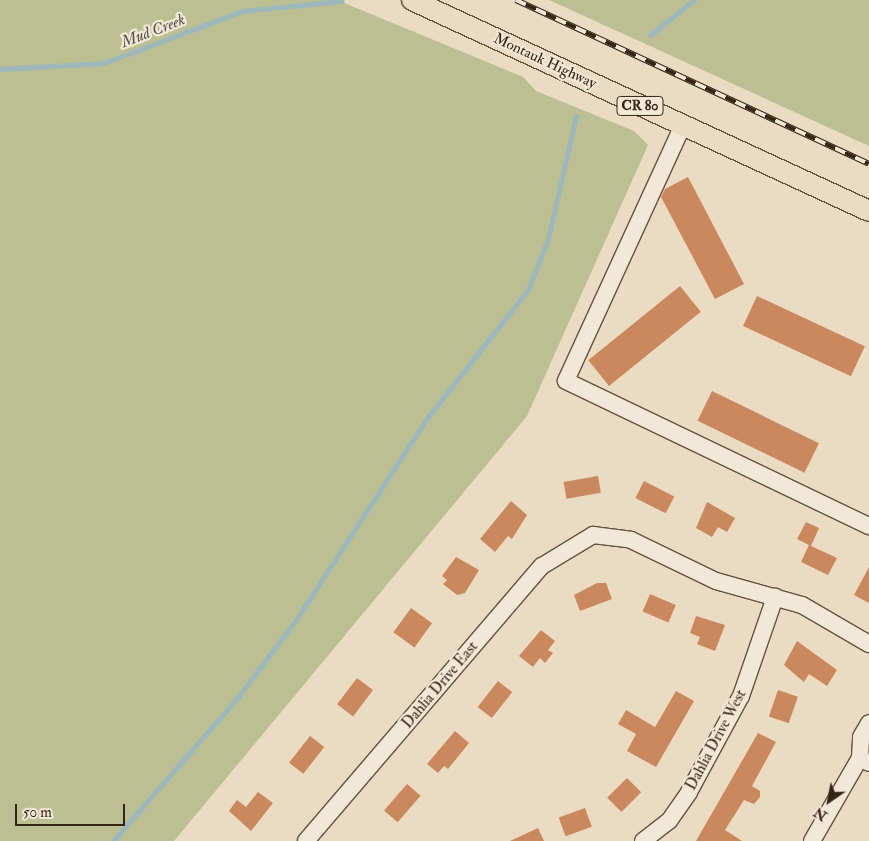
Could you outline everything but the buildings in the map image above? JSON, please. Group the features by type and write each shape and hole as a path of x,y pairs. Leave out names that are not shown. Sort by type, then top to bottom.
{"main road":[{"name":"Montauk Highway","path":"412,0 869,211"}],"street":[{"path":"683,125 566,381 869,526"},
{"name":"Dahlia Drive East","path":"309,837 542,566 574,544 593,535 631,540 716,582 802,605 869,644"},
{"name":"Dahlia Drive West","path":"643,841 669,821 689,792 741,696 775,597"},
{"path":"812,841 864,761 861,737 869,724"}],"green space":[{"path":"0,0 337,0 523,77 536,91 634,131 648,145 527,416 174,841 0,841"},
{"path":"549,0 869,0 869,146"}],"waterway":[{"path":"650,35 694,0"},
{"name":"Mud Creek","path":"0,69 104,63 242,11 342,1"},
{"path":"113,841 238,697 296,620 428,417 528,290 548,239 576,116"}],"railway":[{"path":"516,0 869,164"}]}
